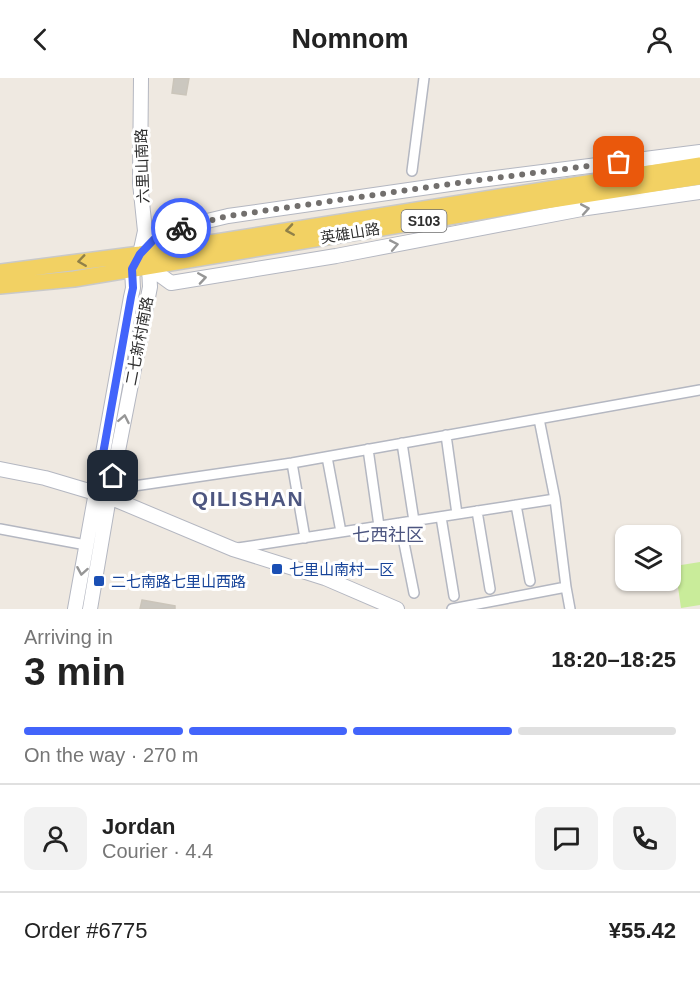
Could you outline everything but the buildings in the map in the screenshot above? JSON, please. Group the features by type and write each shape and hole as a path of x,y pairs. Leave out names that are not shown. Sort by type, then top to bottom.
{"main road":[{"name":"英雄山路","path":"0,286 74,279 132,269 144,260 700,165"},
{"name":"英雄山路","path":"0,272 144,260 700,177"}],"street":[{"name":"六里山南路","path":"141,78 140,183 145,231 144,260"},
{"path":"412,171 424,78"},
{"path":"700,152 464,182 228,216 161,232 144,260 171,283 336,256 587,208 700,192"},
{"name":"二七新村南路","path":"75,609 86,545 102,495 150,287 144,260"},
{"name":"二七新村南路","path":"90,609 102,495 133,288 132,269"},
{"path":"102,495 134,486 292,463 700,390"},
{"path":"539,419 555,499 570,609"},
{"path":"446,435 457,514"},
{"path":"402,443 414,521"},
{"path":"368,450 379,526"},
{"path":"327,457 341,532"},
{"path":"292,463 305,538"},
{"path":"0,469 45,478 102,495 233,549 325,578 397,609"},
{"path":"233,549 555,499"},
{"path":"516,505 530,581"},
{"path":"477,511 490,589"},
{"path":"441,516 454,596"},
{"path":"400,523 414,592"},
{"path":"0,530 86,545"},
{"path":"452,609 566,587"}],"green space":[{"path":"700,562 700,605 681,608 679,591 681,591 681,565"}],"way so far":[{"path":"181,228 228,216 619,162"}],"place":[{"name":"七里山南村一区","path":"277,569"},
{"name":"二七南路七里山西路","path":"99,581"}],"district":[{"name":"QILISHAN","path":"248,498"},
{"name":"七西社区","path":"388,535"}],"route":[{"path":"113,476 109,497 96,493 133,288 132,269 140,254 161,232 181,228"}]}
